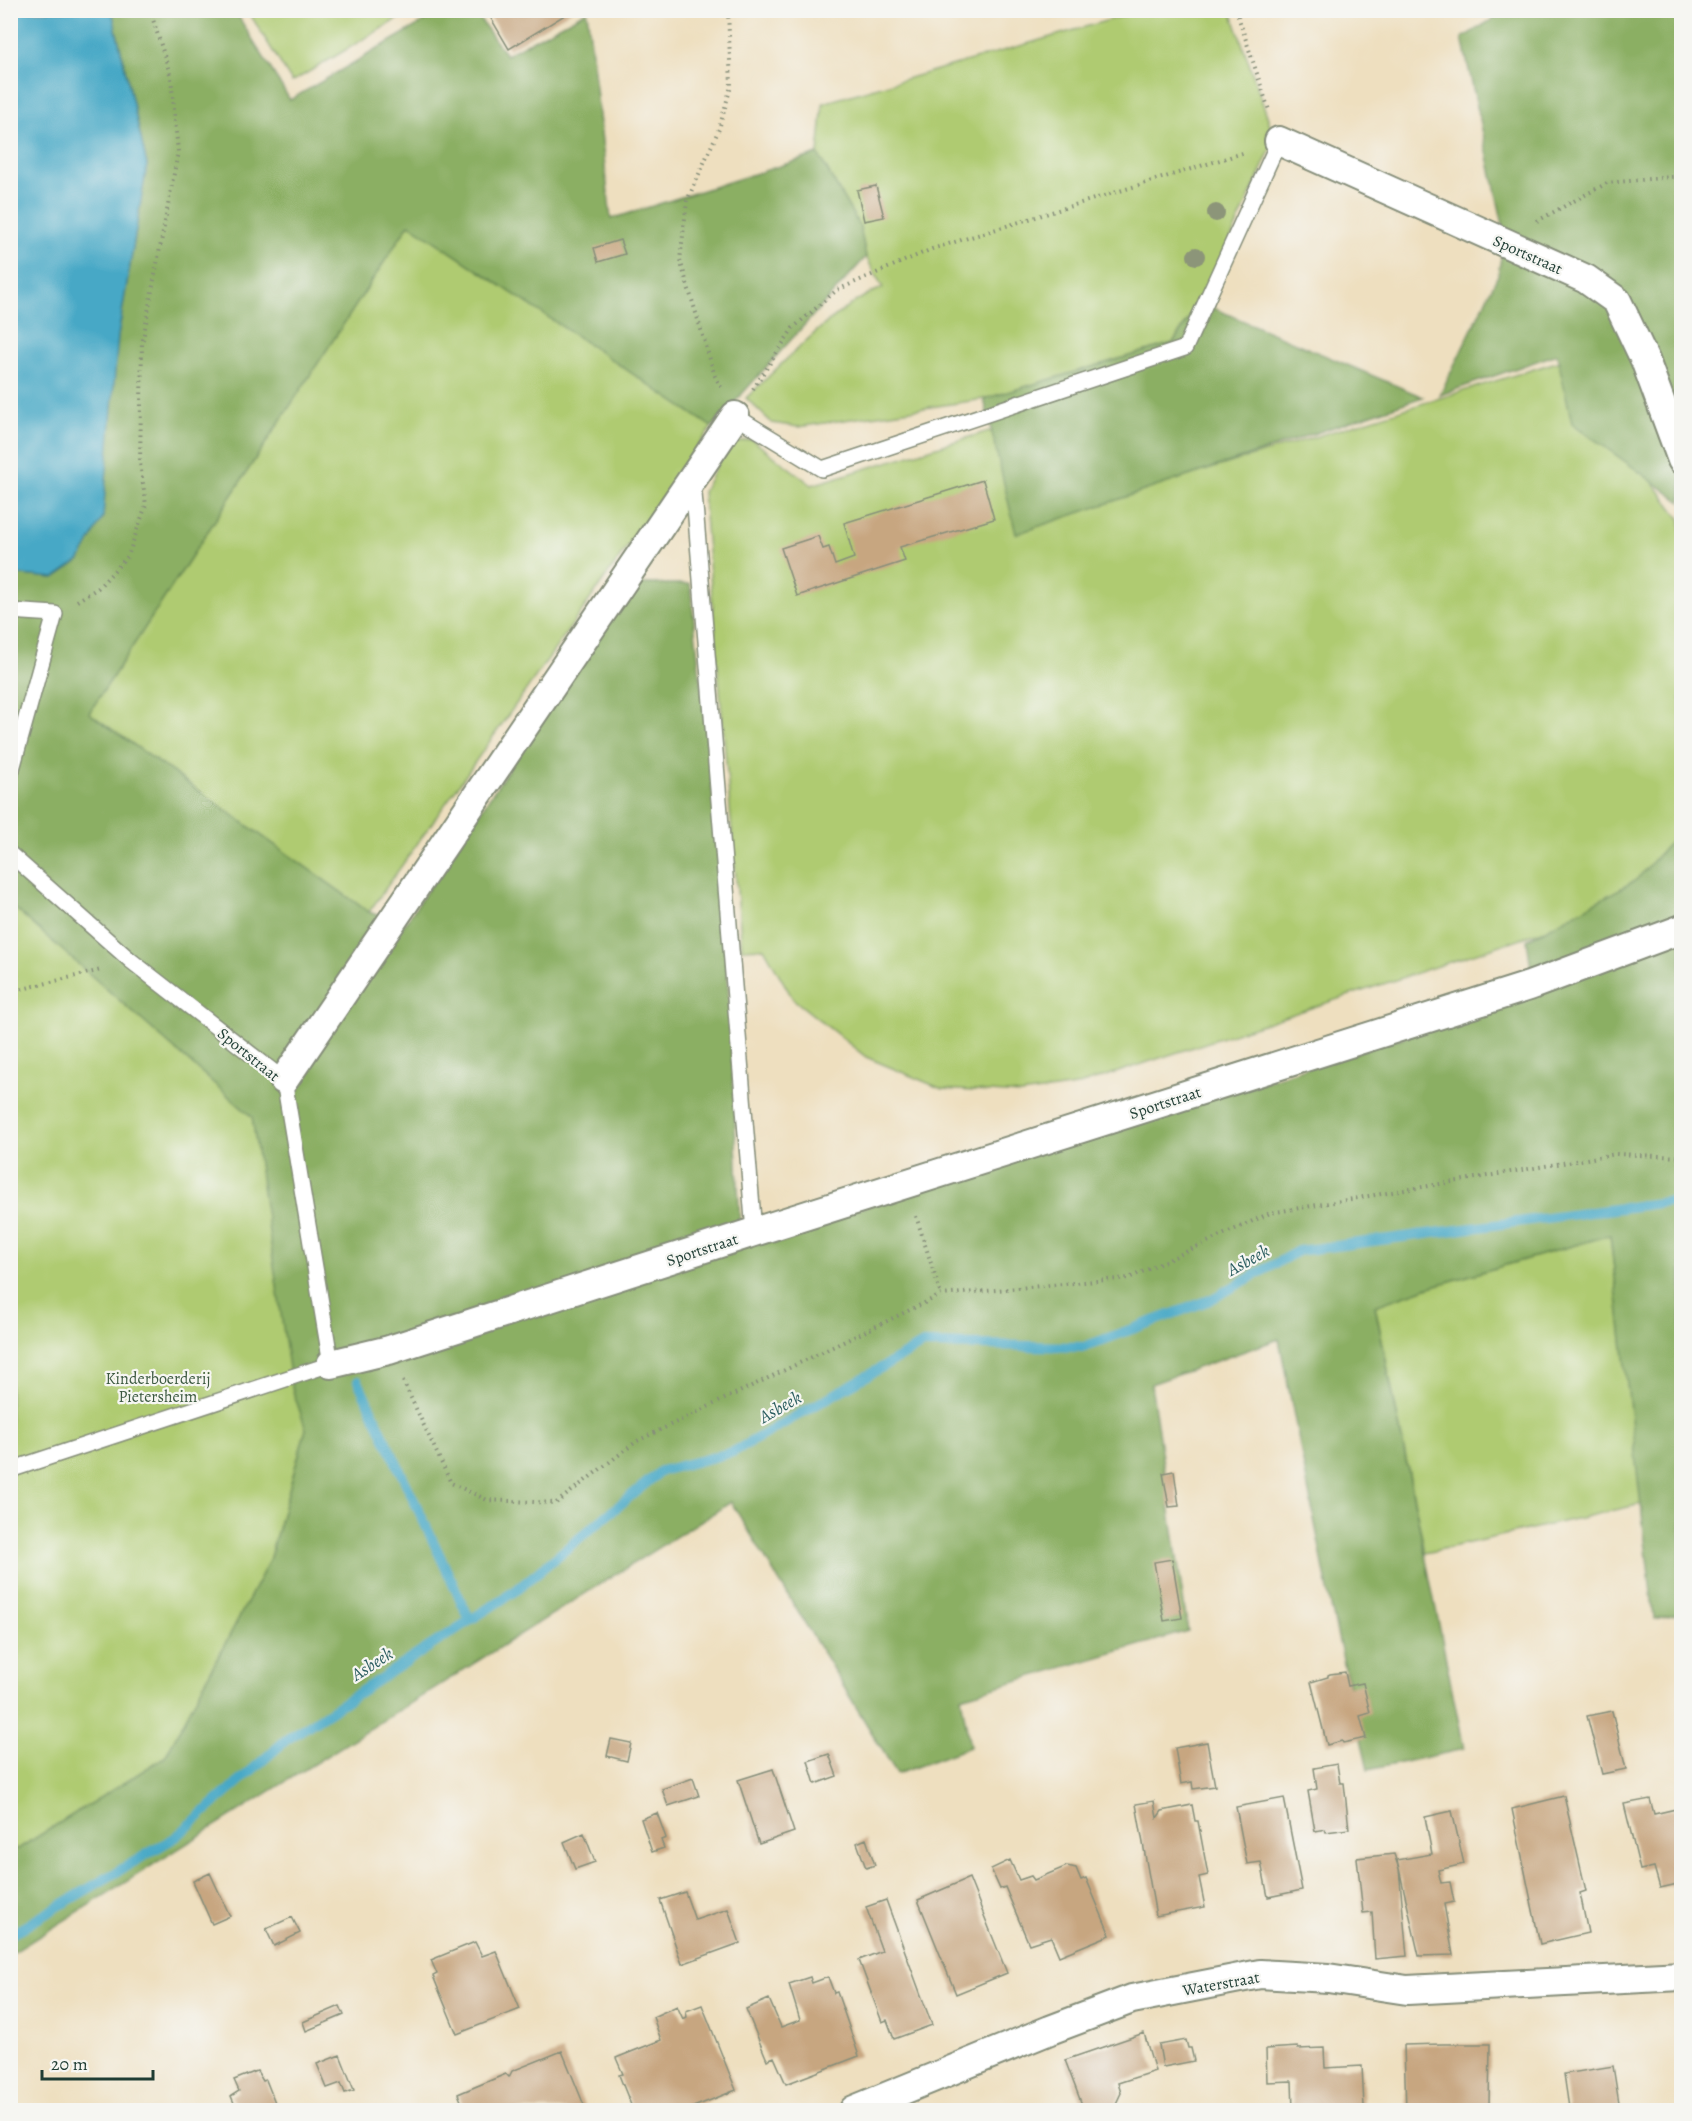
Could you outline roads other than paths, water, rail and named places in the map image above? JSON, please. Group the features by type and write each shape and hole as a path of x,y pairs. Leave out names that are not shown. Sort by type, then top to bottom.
{"street":[{"name":"Sportstraat","path":"1279,141 1586,279 1617,301 1645,360 1682,460"},
{"path":"284,1080 735,416"},
{"name":"Sportstraat","path":"331,1364 388,1350 1529,986 1682,929"},
{"name":"Waterstraat","path":"854,2110 1132,1999 1260,1974 1328,1978 1407,1990 1682,1976"}],"lane":[{"path":"735,416 822,469 1185,348 1279,141"},
{"path":"693,479 754,1232"},
{"path":"10,611 55,614 10,776"},
{"name":"Sportstraat","path":"10,854 130,960 284,1080 331,1364"},
{"path":"10,1470 331,1364"}],"water":[{"path":"10,11 112,11 147,165 118,336 103,517 80,560 54,578 11,574"}],"waterway":[{"name":"Asbeek","path":"10,1935 176,1837 286,1740 515,1591 661,1471 733,1452 923,1344 1084,1347 1210,1300 1298,1251 1682,1200"},
{"path":"358,1381 470,1620"}],"park label":[{"name":"Kinderboerderij Pietersheim","path":"158,1387"}]}
